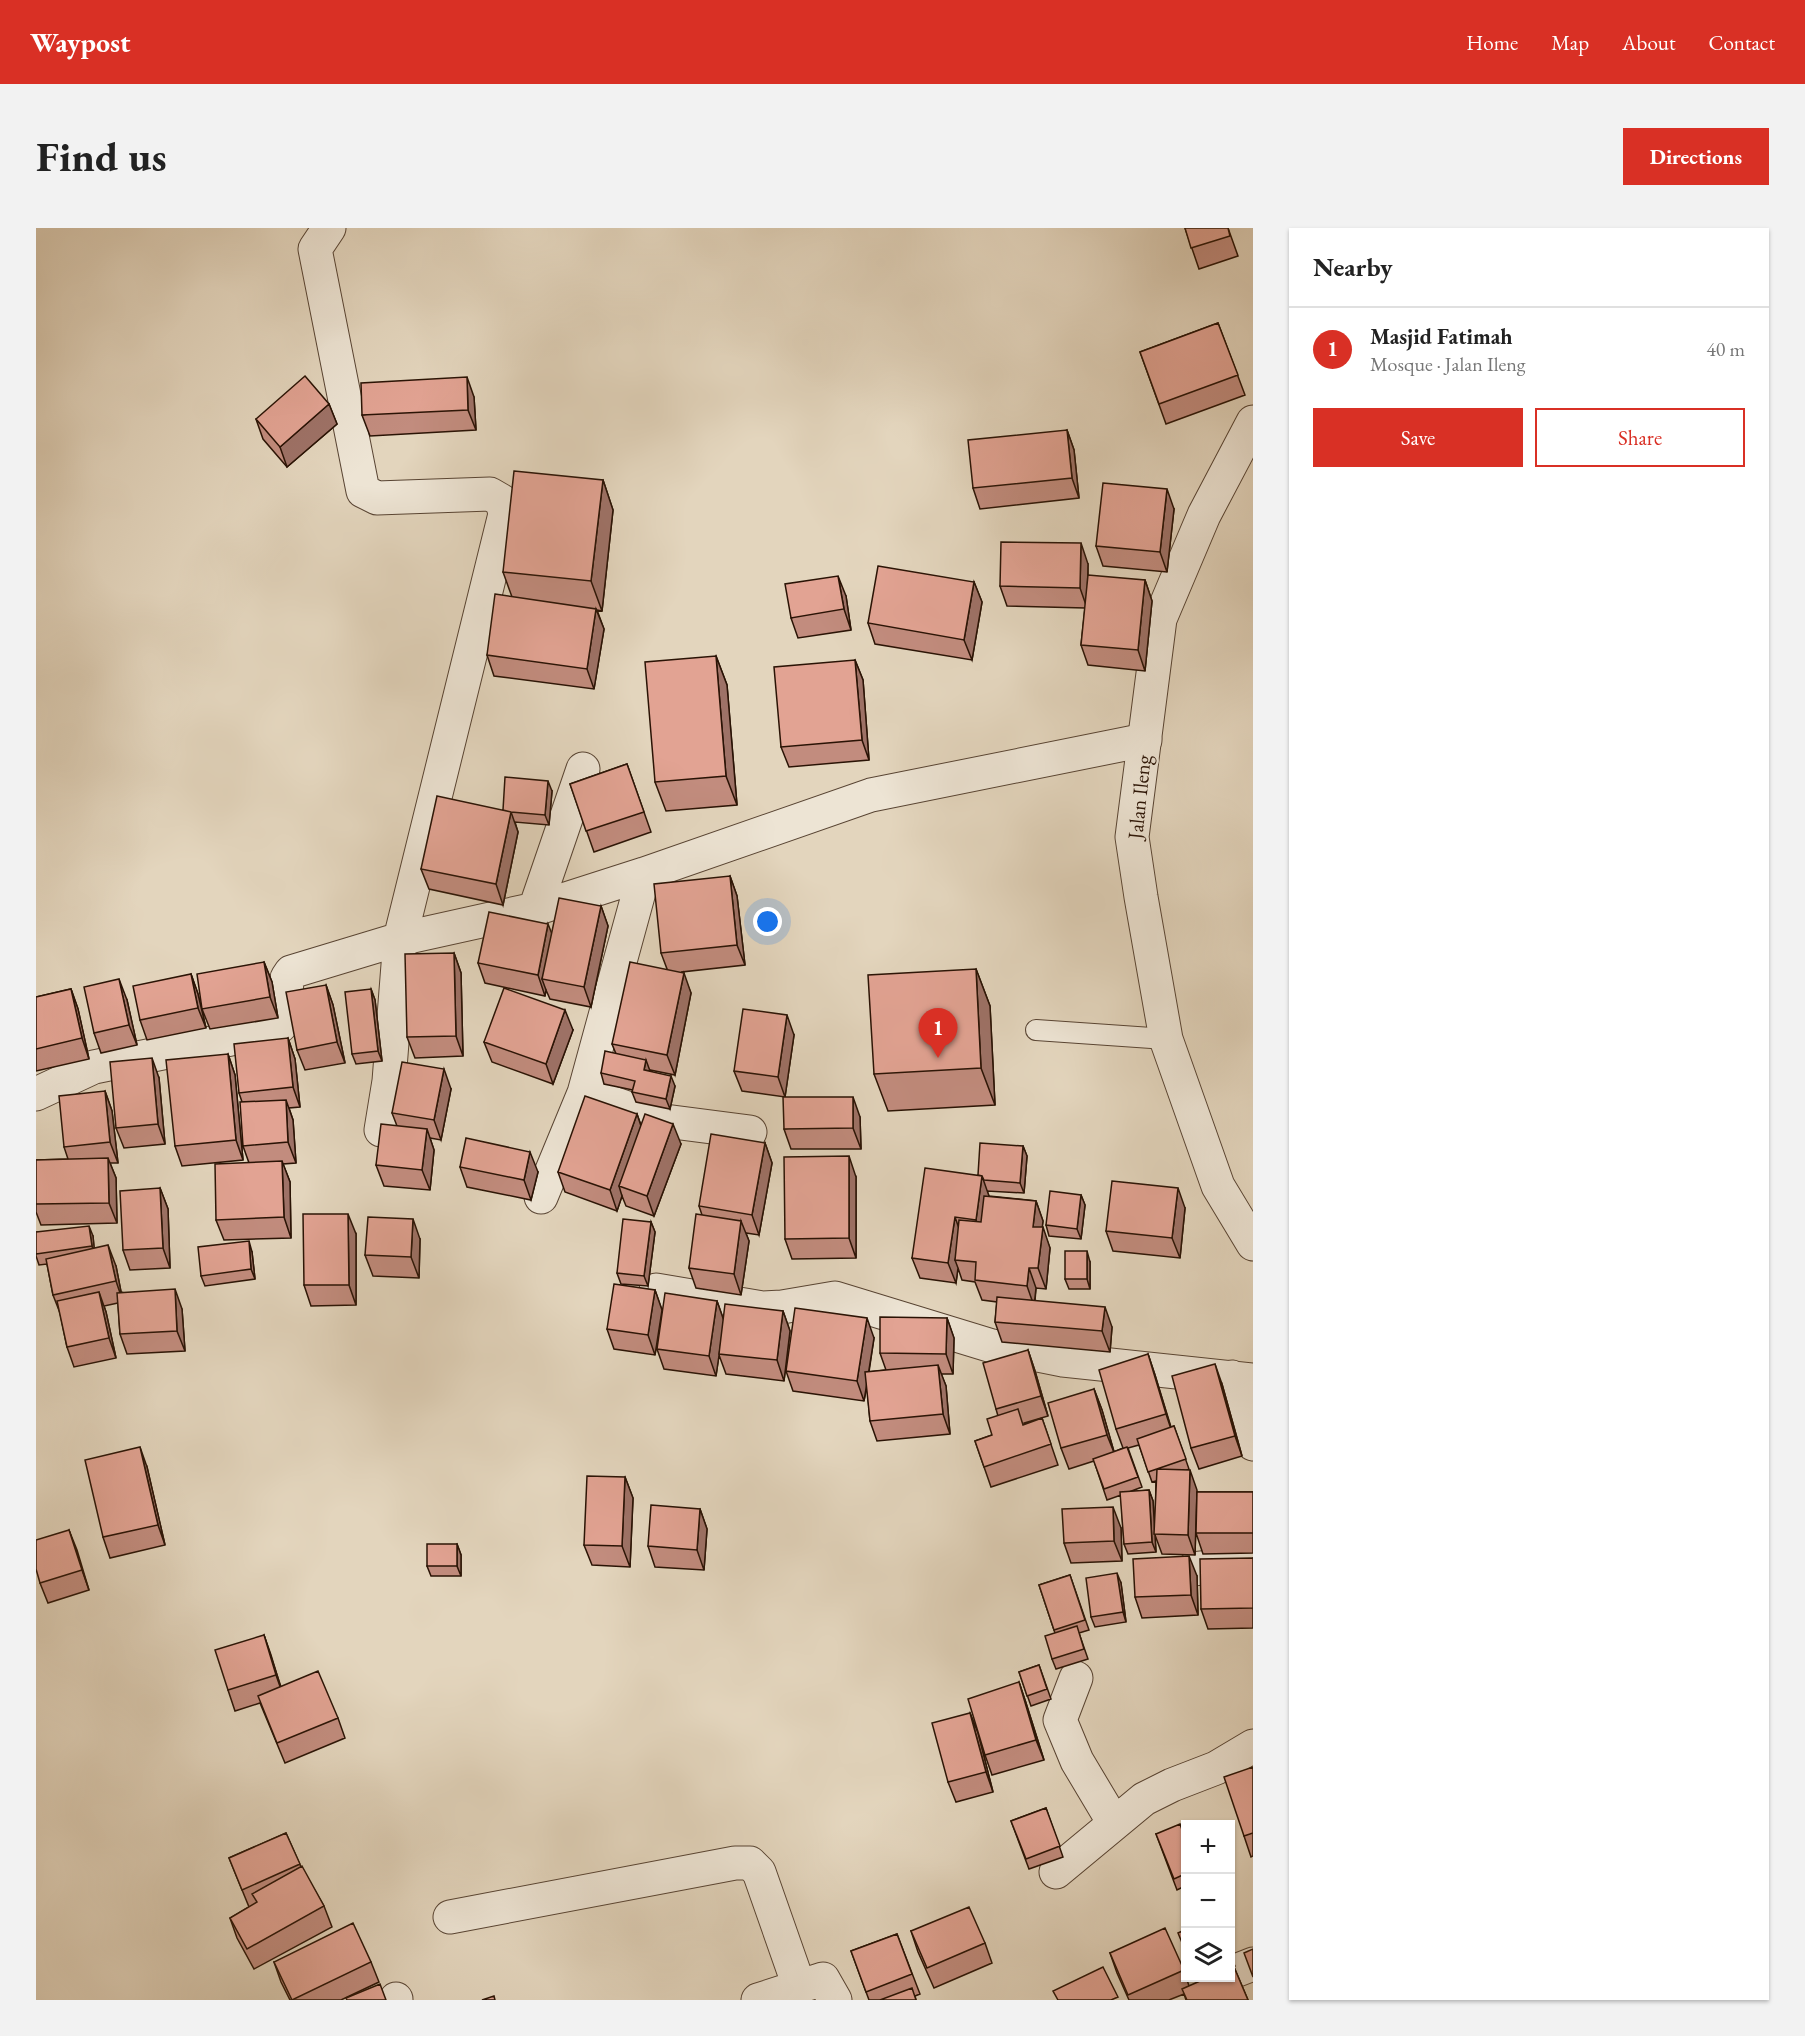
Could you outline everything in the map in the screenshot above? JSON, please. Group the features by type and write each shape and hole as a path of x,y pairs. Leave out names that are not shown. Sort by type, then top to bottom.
{"street":[{"path":"329,228 315,249 363,491 377,498 490,494 502,501 505,514 400,939 389,1081 381,1130"},
{"name":"Jalan Ileng","path":"1253,422 1204,515 1160,619 1132,837 1167,1039 1218,1185 1253,1244"},
{"path":"36,1094 94,1067 270,1031 279,1027 285,1021 288,978 291,972 400,939 535,909 644,874 871,795 1145,740"},
{"path":"535,909 583,769"},
{"path":"541,1197 584,1093 644,874"},
{"path":"584,1093 665,1121 750,1132"},
{"path":"656,1290 762,1308 783,1307 835,1298 992,1346 1064,1360 1242,1379 1253,1444"},
{"path":"1193,1569 1253,1562"},
{"path":"1076,1678 1060,1720 1077,1761 1114,1823"},
{"path":"1056,1872 1144,1799 1216,1768 1253,1746"},
{"path":"450,1917 735,1863 750,1863 759,1872 800,1986"},
{"path":"1235,1973 1253,1964"},
{"path":"758,2000 823,1979 835,2000"}],"lane":[{"path":"1036,1030 1167,1039"}],"building":[{"path":"1185,228 1228,228 1230,236 1191,248"},
{"path":"1218,323 1238,375 1159,404 1140,352"},
{"path":"305,376 329,404 280,447 256,419"},
{"path":"467,377 468,410 362,415 361,383"},
{"path":"1067,430 1072,478 973,488 968,440"},
{"path":"514,471 603,480 591,581 503,572"},
{"path":"1103,483 1167,489 1160,552 1096,546"},
{"path":"1001,542 1081,543 1080,588 1000,586"},
{"path":"878,566 974,582 964,640 868,623"},
{"path":"1088,575 1145,580 1138,650 1081,645"},
{"path":"838,576 844,609 791,618 785,584"},
{"path":"495,594 596,609 587,669 487,655"},
{"path":"716,656 726,776 655,782 645,662"},
{"path":"855,660 862,740 781,747 774,667"},
{"path":"627,764 644,812 586,831 570,784"},
{"path":"505,777 548,781 545,815 503,810"},
{"path":"437,796 511,812 496,884 421,869"},
{"path":"730,876 737,945 661,953 654,884"},
{"path":"559,898 601,906 584,987 542,979"},
{"path":"489,912 548,924 538,975 478,963"},
{"path":"454,953 456,1036 407,1037 405,954"},
{"path":"264,962 270,997 202,1009 197,974"},
{"path":"630,962 684,973 667,1055 612,1044"},
{"path":"976,969 981,1068 874,1074 868,975"},
{"path":"191,974 198,1008 140,1020 133,986"},
{"path":"119,979 129,1025 94,1033 84,987"},
{"path":"326,985 337,1042 297,1050 286,992"},
{"path":"504,988 565,1010 546,1064 484,1042"},
{"path":"71,989 82,1038 36,1049 36,997"},
{"path":"371,989 378,1051 352,1054 345,992"},
{"path":"743,1009 787,1015 778,1077 734,1071"},
{"path":"288,1038 293,1087 239,1093 234,1044"},
{"path":"605,1051 646,1060 644,1070 671,1076 666,1099 632,1092 635,1081 601,1073"},
{"path":"228,1054 236,1140 175,1146 166,1060"},
{"path":"152,1058 158,1124 116,1128 110,1062"},
{"path":"402,1062 444,1069 434,1120 392,1113"},
{"path":"105,1091 110,1142 64,1147 59,1096"},
{"path":"585,1096 637,1114 610,1190 558,1172"},
{"path":"783,1097 853,1097 853,1128 784,1129"},
{"path":"286,1100 288,1142 243,1146 240,1102"},
{"path":"645,1114 673,1124 647,1196 619,1186"},
{"path":"381,1124 427,1129 422,1170 376,1165"},
{"path":"711,1134 765,1143 752,1215 699,1206"},
{"path":"466,1138 530,1152 524,1180 460,1167"},
{"path":"980,1143 1023,1146 1020,1183 984,1180 978,1175"},
{"path":"849,1156 849,1238 785,1239 784,1157"},
{"path":"108,1158 109,1203 36,1204 36,1160"},
{"path":"282,1161 284,1217 216,1220 215,1164"},
{"path":"925,1168 982,1176 976,1220 955,1217 948,1263 912,1258"},
{"path":"1112,1181 1178,1188 1172,1238 1106,1231"},
{"path":"160,1188 163,1248 123,1250 120,1191"},
{"path":"1050,1191 1081,1195 1077,1229 1046,1225"},
{"path":"984,1196 1036,1201 1033,1227 1043,1227 1038,1268 1029,1268 1027,1286 975,1280 976,1262 955,1260 959,1220 981,1222"},
{"path":"303,1214 348,1214 349,1285 304,1285"},
{"path":"696,1214 741,1221 734,1274 689,1268"},
{"path":"368,1217 413,1219 411,1257 365,1255"},
{"path":"623,1219 651,1222 644,1276 617,1273"},
{"path":"89,1226 92,1246 36,1254 36,1232"},
{"path":"249,1241 251,1269 201,1276 198,1247"},
{"path":"108,1245 116,1281 53,1295 46,1259"},
{"path":"1065,1251 1087,1251 1087,1279 1065,1279"},
{"path":"614,1284 655,1290 648,1335 607,1329"},
{"path":"175,1289 177,1331 120,1334 117,1293"},
{"path":"99,1292 109,1338 67,1347 57,1301"},
{"path":"665,1293 717,1301 709,1356 657,1349"},
{"path":"997,1297 1105,1307 1102,1331 995,1322"},
{"path":"725,1304 783,1311 777,1360 719,1354"},
{"path":"795,1308 867,1318 857,1381 786,1371"},
{"path":"880,1317 947,1318 946,1354 880,1353"},
{"path":"1028,1350 1041,1396 996,1409 983,1363"},
{"path":"1148,1354 1166,1414 1116,1429 1099,1370"},
{"path":"1215,1364 1235,1436 1191,1448 1172,1376"},
{"path":"938,1365 943,1414 870,1421 865,1372"},
{"path":"1094,1389 1107,1435 1061,1448 1048,1403"},
{"path":"1018,1409 1023,1425 1042,1418 1051,1444 984,1467 975,1441 992,1435 987,1419"},
{"path":"1174,1426 1186,1459 1148,1472 1137,1439"},
{"path":"140,1447 158,1525 103,1537 85,1460"},
{"path":"1127,1447 1138,1477 1104,1489 1093,1459"},
{"path":"1157,1469 1190,1470 1188,1535 1154,1534"},
{"path":"587,1476 625,1477 622,1546 584,1545"},
{"path":"1149,1490 1152,1542 1124,1544 1120,1492"},
{"path":"1197,1492 1253,1492 1253,1533 1196,1533"},
{"path":"651,1505 700,1509 697,1550 648,1546"},
{"path":"1113,1507 1114,1541 1064,1543 1062,1509"},
{"path":"69,1530 82,1570 40,1583 36,1569 36,1540"},
{"path":"427,1544 457,1544 457,1566 427,1566"},
{"path":"1189,1556 1191,1595 1135,1597 1133,1559"},
{"path":"1253,1558 1253,1608 1201,1609 1200,1559"},
{"path":"1117,1573 1123,1612 1091,1617 1086,1578"},
{"path":"1070,1575 1085,1620 1054,1630 1039,1585"},
{"path":"1077,1626 1084,1649 1052,1659 1045,1636"},
{"path":"264,1635 276,1675 228,1690 215,1650"},
{"path":"1039,1665 1047,1689 1027,1696 1019,1672"},
{"path":"318,1671 338,1718 277,1743 258,1696"},
{"path":"1019,1682 1036,1740 985,1755 968,1699"},
{"path":"970,1713 986,1772 948,1782 932,1723"},
{"path":"1253,1767 1253,1833 1244,1836 1224,1777"},
{"path":"1046,1808 1060,1846 1026,1859 1011,1821"},
{"path":"1180,1824 1181,1876 1174,1879 1156,1834"},
{"path":"286,1833 300,1864 242,1890 229,1858"},
{"path":"302,1866 324,1906 247,1949 230,1918 257,1902 252,1894"},
{"path":"969,1907 985,1943 927,1968 911,1931"},
{"path":"353,1923 371,1962 292,2000 274,1962"},
{"path":"1165,1928 1181,1963 1181,1971 1128,1995 1110,1953"},
{"path":"897,1934 912,1974 866,1992 851,1951"},
{"path":"1253,1949 1253,1977 1244,1953"},
{"path":"1103,1967 1118,1997 1111,2000 1058,2000 1053,1991"},
{"path":"1235,1969 1248,2000 1187,2000 1182,1989 1198,1982 1235,1982"},
{"path":"380,1984 386,2000 347,2000 346,1998"},
{"path":"912,1988 916,2000 880,2000"},
{"path":"494,1996 495,2000 482,2000"}],"place":[{"name":"Masjid Fatimah","path":"938,1058"}]}
